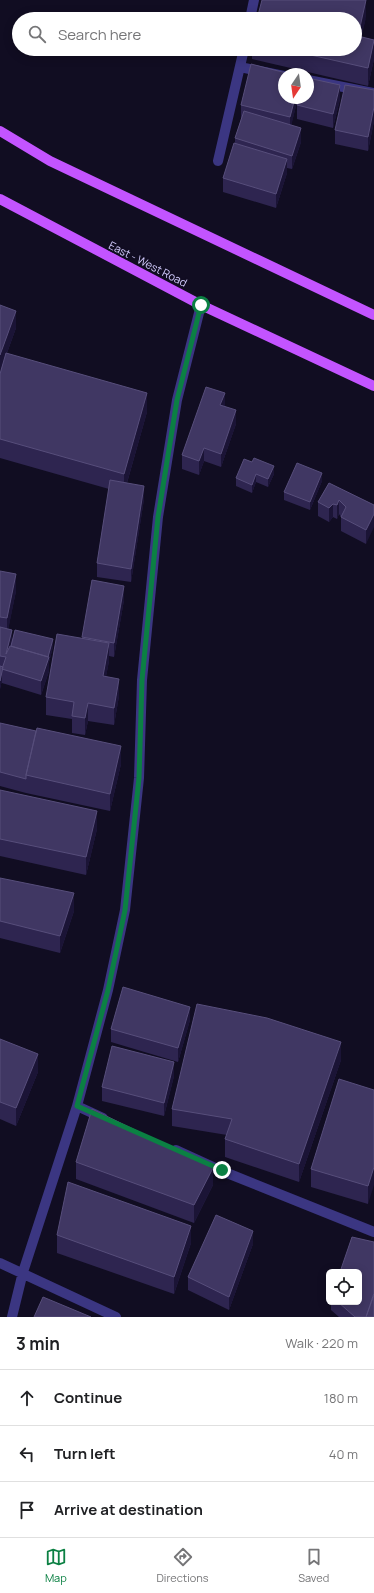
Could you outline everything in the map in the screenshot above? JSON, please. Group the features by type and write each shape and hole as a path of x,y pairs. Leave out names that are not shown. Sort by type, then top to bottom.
{"main road":[{"path":"0,131 50,161 238,252 374,315"},
{"name":"East - West Road","path":"0,199 201,305 374,386"}],"street":[{"path":"251,12 254,0"},
{"path":"218,161 242,56"},
{"path":"240,67 278,75"},
{"path":"314,81 374,93"},
{"path":"12,1317 23,1272 77,1106 108,990 125,910 139,778 142,680 158,517 177,400 201,305"},
{"path":"77,1106 113,1122"},
{"path":"164,1145 374,1232"},
{"path":"0,1263 23,1272 116,1317"}],"building":[{"path":"262,0 366,0 362,18 362,12 259,12"},
{"path":"362,37 374,40 368,68 315,56 362,56"},
{"path":"251,64 278,71 278,104 293,104 290,117 241,105"},
{"path":"314,79 340,85 333,114 297,105 314,104"},
{"path":"345,85 374,90 374,107 368,137 335,130"},
{"path":"244,111 301,128 292,156 235,138"},
{"path":"234,143 287,159 276,194 223,178"},
{"path":"0,305 16,311 0,355"},
{"path":"6,353 147,393 124,474 0,439 0,374"},
{"path":"206,387 225,393 220,405 236,410 221,454 204,448 199,461 182,455"},
{"path":"254,458 274,466 268,479 256,474 252,485 236,478 244,459 252,462"},
{"path":"297,463 322,473 310,502 284,492"},
{"path":"110,480 144,486 131,569 97,563"},
{"path":"329,483 374,505 374,514 366,530 341,517 346,507 339,500 337,505 333,504 329,508 318,502"},
{"path":"0,571 16,574 7,618 0,617"},
{"path":"92,580 124,586 114,643 82,637"},
{"path":"0,627 12,630 6,654 10,646 49,657 41,681 2,669 6,657 0,656"},
{"path":"15,630 53,639 48,657 11,646"},
{"path":"57,634 109,643 103,676 119,679 114,708 88,703 85,718 72,716 74,702 46,697"},
{"path":"0,666 3,667 0,681"},
{"path":"0,723 36,731 26,779 0,772"},
{"path":"37,728 121,746 110,794 26,775"},
{"path":"0,790 97,811 86,857 0,839"},
{"path":"0,878 74,893 60,936 0,921"},
{"path":"123,987 190,1007 178,1048 111,1029"},
{"path":"197,1004 267,1018 341,1042 299,1164 225,1139 232,1119 172,1109"},
{"path":"0,1039 38,1054 16,1108 0,1102"},
{"path":"112,1046 174,1062 164,1103 102,1087"},
{"path":"339,1079 374,1090 374,1167 368,1186 311,1169"},
{"path":"92,1109 213,1168 194,1205 76,1162"},
{"path":"68,1182 191,1226 174,1277 57,1235"},
{"path":"216,1215 253,1231 229,1297 188,1277"},
{"path":"352,1237 374,1242 374,1293 366,1317 355,1317 341,1305 362,1305 362,1269 341,1269"},
{"path":"374,1295 374,1317 366,1317"},
{"path":"43,1297 91,1317 34,1317"}],"route":[{"path":"201,305 177,400 158,517 142,680 139,778 125,910 108,990 77,1106 222,1170"}]}
